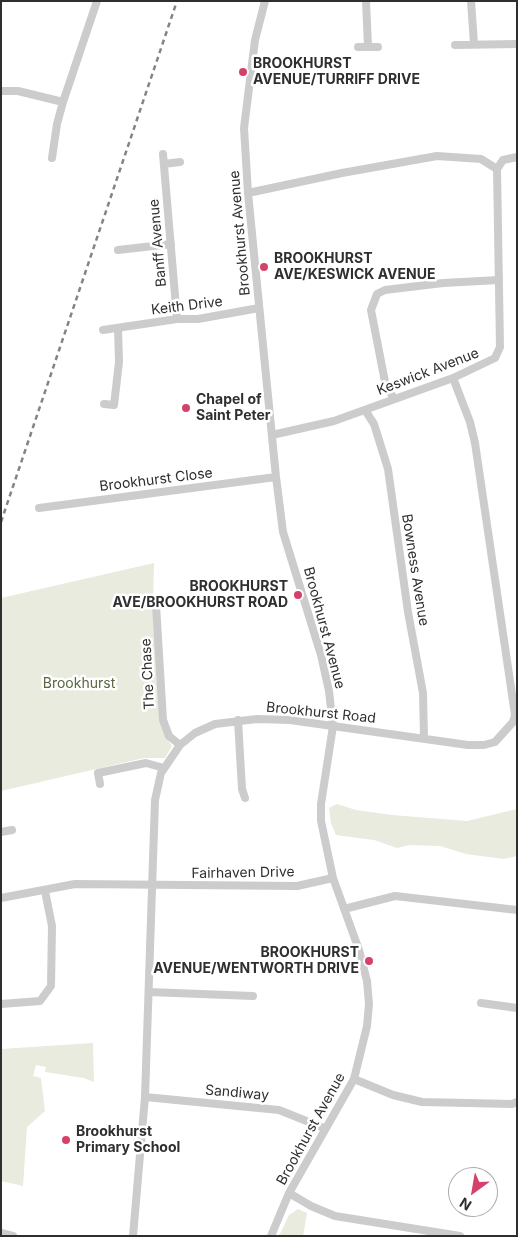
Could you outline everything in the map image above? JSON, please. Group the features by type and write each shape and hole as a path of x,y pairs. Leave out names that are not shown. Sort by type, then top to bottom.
{"street":[{"path":"52,158 57,124 63,102 97,1"},
{"name":"Brookhurst Avenue","path":"265,1 255,40 244,128 248,193 276,477 284,532 321,655 329,691 333,726 321,804 321,821 332,878 359,950 367,981 369,1004 367,1026 354,1079 324,1128 289,1193 271,1236"},
{"path":"366,1 368,47"},
{"path":"471,1 474,44"},
{"path":"455,46 517,44"},
{"path":"358,47 378,47"},
{"path":"1,91 18,91 63,102"},
{"name":"Banff Avenue","path":"163,154 177,319"},
{"path":"248,193 342,173 437,156 480,159 497,169 503,160 517,157"},
{"path":"164,164 180,162"},
{"name":"Keswick Avenue","path":"272,435 334,421 453,378 495,358 500,347 497,169"},
{"path":"118,250 171,244"},
{"path":"394,398 386,387 372,319 373,300 378,294 385,290 443,283 499,280"},
{"name":"Keith Drive","path":"103,330 177,319 198,319 259,308"},
{"path":"104,404 114,405 119,362 118,328"},
{"name":"Brookhurst Road","path":"133,1236 145,1097 155,800 164,768 180,745 195,733 215,724 238,720 290,720 468,745 484,745 495,742 502,736 509,729 515,715 475,443 470,422 453,378"},
{"name":"Bowness Avenue","path":"365,410 374,424 388,469 408,612 423,693 424,738"},
{"name":"Brookhurst Close","path":"40,508 276,477"},
{"name":"The Chase","path":"166,605 156,605 163,720 169,736 180,745"},
{"path":"238,720 242,789 245,798"},
{"path":"100,784 98,773 146,763 164,768"},
{"path":"232,793 242,789"},
{"path":"1,832 12,830"},
{"name":"Fairhaven Drive","path":"1,898 44,892 75,884 297,886 332,878"},
{"path":"1,1004 40,1001 51,986 52,926 44,892"},
{"path":"344,909 395,896 517,910"},
{"path":"149,992 253,996"},
{"path":"481,1003 517,1008"},
{"path":"354,1079 393,1096 422,1102 512,1104 517,1102"},
{"name":"Sandiway","path":"145,1097 279,1110 324,1128"},
{"path":"289,1193 310,1206 335,1216 460,1236"},
{"path":"1,1233 12,1236"}],"green space":[{"name":"Brookhurst","path":"154,563 153,605 158,694 164,734 172,746 165,758 144,758 1,791 1,598"},
{"path":"337,804 356,810 392,815 467,821 517,809 517,856 504,859 466,854 440,846 409,845 397,848 374,840 336,835 331,823 329,808"},
{"path":"93,1043 94,1082 84,1078 45,1072 46,1067 36,1065 33,1076 41,1078 45,1111 27,1127 23,1186 1,1181 1,1049"},
{"path":"298,1209 307,1213 303,1236 279,1236 289,1215"}],"railway":[{"path":"1,522 177,1"}],"place":[{"name":"BROOKHURST AVENUE/TURRIFF DRIVE","path":"243,72"},
{"name":"BROOKHURST AVE/KESWICK AVENUE","path":"264,267"},
{"name":"Chapel of Saint Peter","path":"186,408"},
{"name":"BROOKHURST AVE/BROOKHURST ROAD","path":"298,595"},
{"name":"BROOKHURST AVENUE/WENTWORTH DRIVE","path":"369,961"},
{"name":"Brookhurst Primary School","path":"66,1140"}]}
